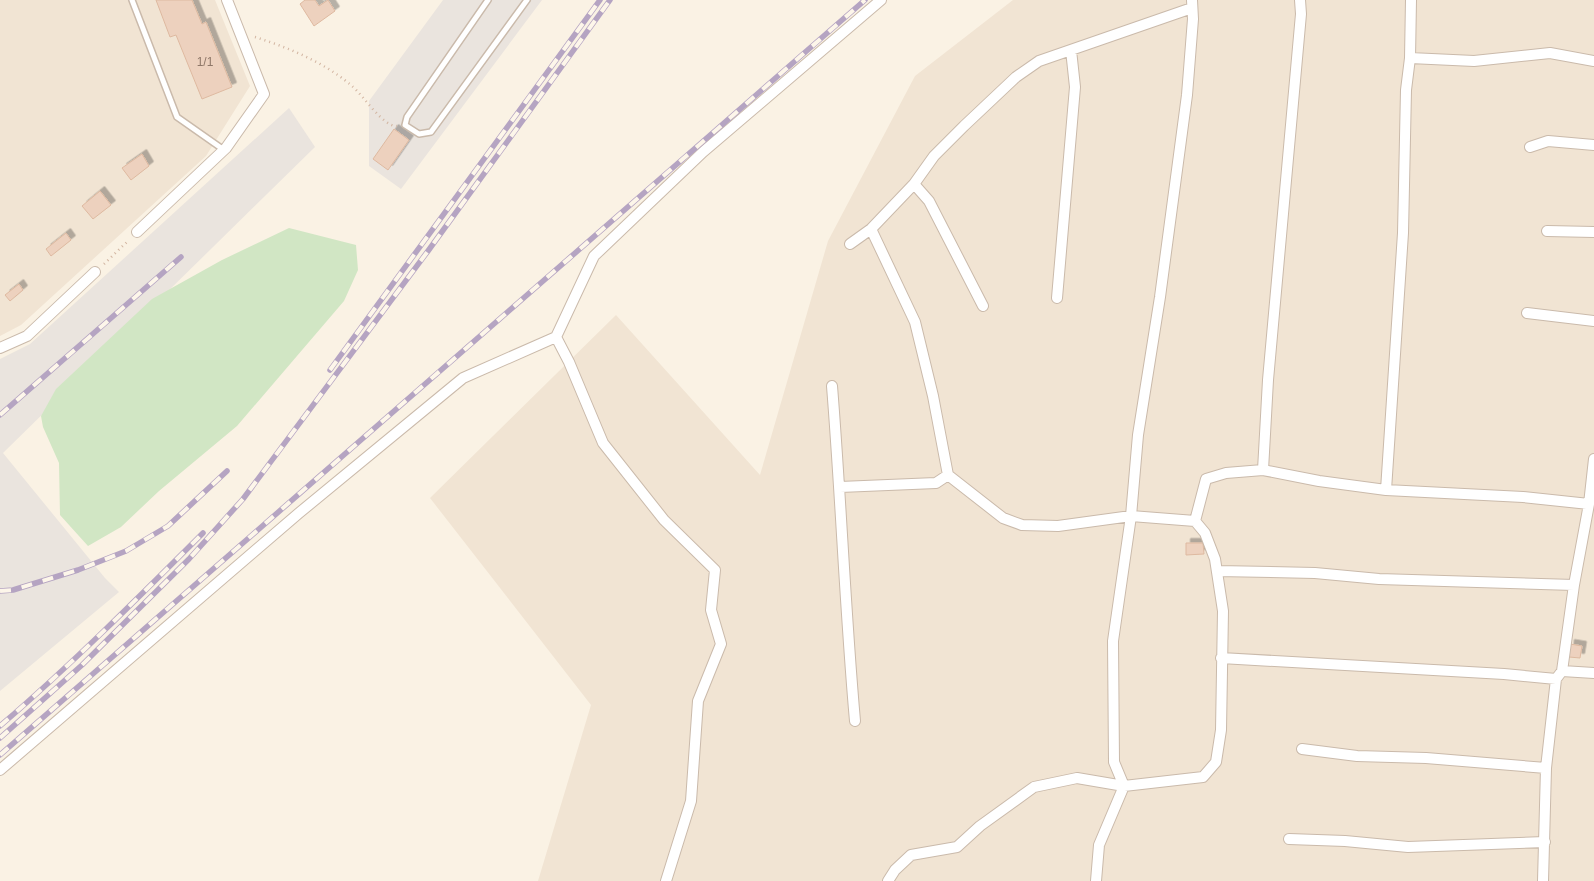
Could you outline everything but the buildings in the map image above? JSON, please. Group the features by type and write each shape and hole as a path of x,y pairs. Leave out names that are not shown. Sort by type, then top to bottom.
{"street":[{"path":"137,232 224,151 264,94 227,0"},
{"path":"0,770 284,526 463,378 556,337 594,256 703,152 881,0"},
{"path":"1263,470 1268,380 1301,14 1300,0"},
{"path":"1386,490 1403,233 1406,90 1410,58 1411,0"},
{"path":"850,244 871,229 914,184 934,156 1016,77 1039,60 1071,50 1192,4 1193,19 1187,95 1161,287 1138,435 1131,516 1113,641 1114,762 1124,786 1099,845 1096,881"},
{"path":"1056,298 1074,87 1071,50"},
{"path":"1410,58 1474,61 1550,53 1594,61"},
{"path":"1530,147 1548,141 1594,144"},
{"path":"914,184 929,201 983,306"},
{"path":"871,229 915,322 933,396 948,475 1003,518 1022,525 1058,526 1131,516 1195,521 1205,533 1215,559 1222,611 1221,730 1216,762 1203,777 1124,786 1077,778 1034,787 980,826 957,847 910,855 895,870 888,881"},
{"path":"1547,231 1594,232"},
{"path":"0,348 27,336 95,272"},
{"path":"1528,313 1594,321"},
{"path":"556,337 569,362 603,443 664,520 715,570 711,610 721,644 698,701 691,801 666,881"},
{"path":"832,386 840,487 847,627 856,721"},
{"path":"1543,881 1546,768 1556,679 1562,670 1574,585 1589,504 1594,459"},
{"path":"1195,521 1206,479 1226,473 1263,470 1319,481 1386,490 1589,504"},
{"path":"840,487 936,483 948,475"},
{"path":"1217,571 1314,573 1378,580 1574,585"},
{"path":"1221,658 1504,674 1556,679"},
{"path":"1562,670 1594,673"},
{"path":"1302,749 1357,756 1426,758 1546,768"},
{"path":"1289,839 1345,841 1408,847 1545,842"}],"lane":[{"path":"132,0 177,117 224,151"},
{"path":"488,0 407,117 405,126 418,134 431,132 527,0"}],"path":[{"path":"241,33 286,47 323,66 352,86 385,121 393,126 405,126"},
{"path":"95,272 137,232"}],"shaded area":[{"path":"0,0 215,0 250,86 206,156 21,325 0,336"},
{"path":"443,0 542,0 401,189 369,166 369,101"},
{"path":"1013,0 1594,0 1594,881 538,881 591,705 430,498 616,315 760,475 828,241 915,76"},
{"path":"289,108 315,147 3,453 105,578 119,592 0,691 0,359 30,344"}],"green space":[{"path":"289,228 356,245 358,270 344,301 237,426 159,491 121,527 88,546 60,515 59,463 43,427 41,416 56,389 152,299 222,260"}],"railway":[{"path":"330,370 600,0"},
{"path":"0,738 82,665 189,559 243,499 428,251 610,0"},
{"path":"0,755 865,0"},
{"path":"0,415 181,257"},
{"path":"0,591 13,590 78,570 126,551 168,526 227,471"},
{"path":"0,726 78,656 203,533"}]}
